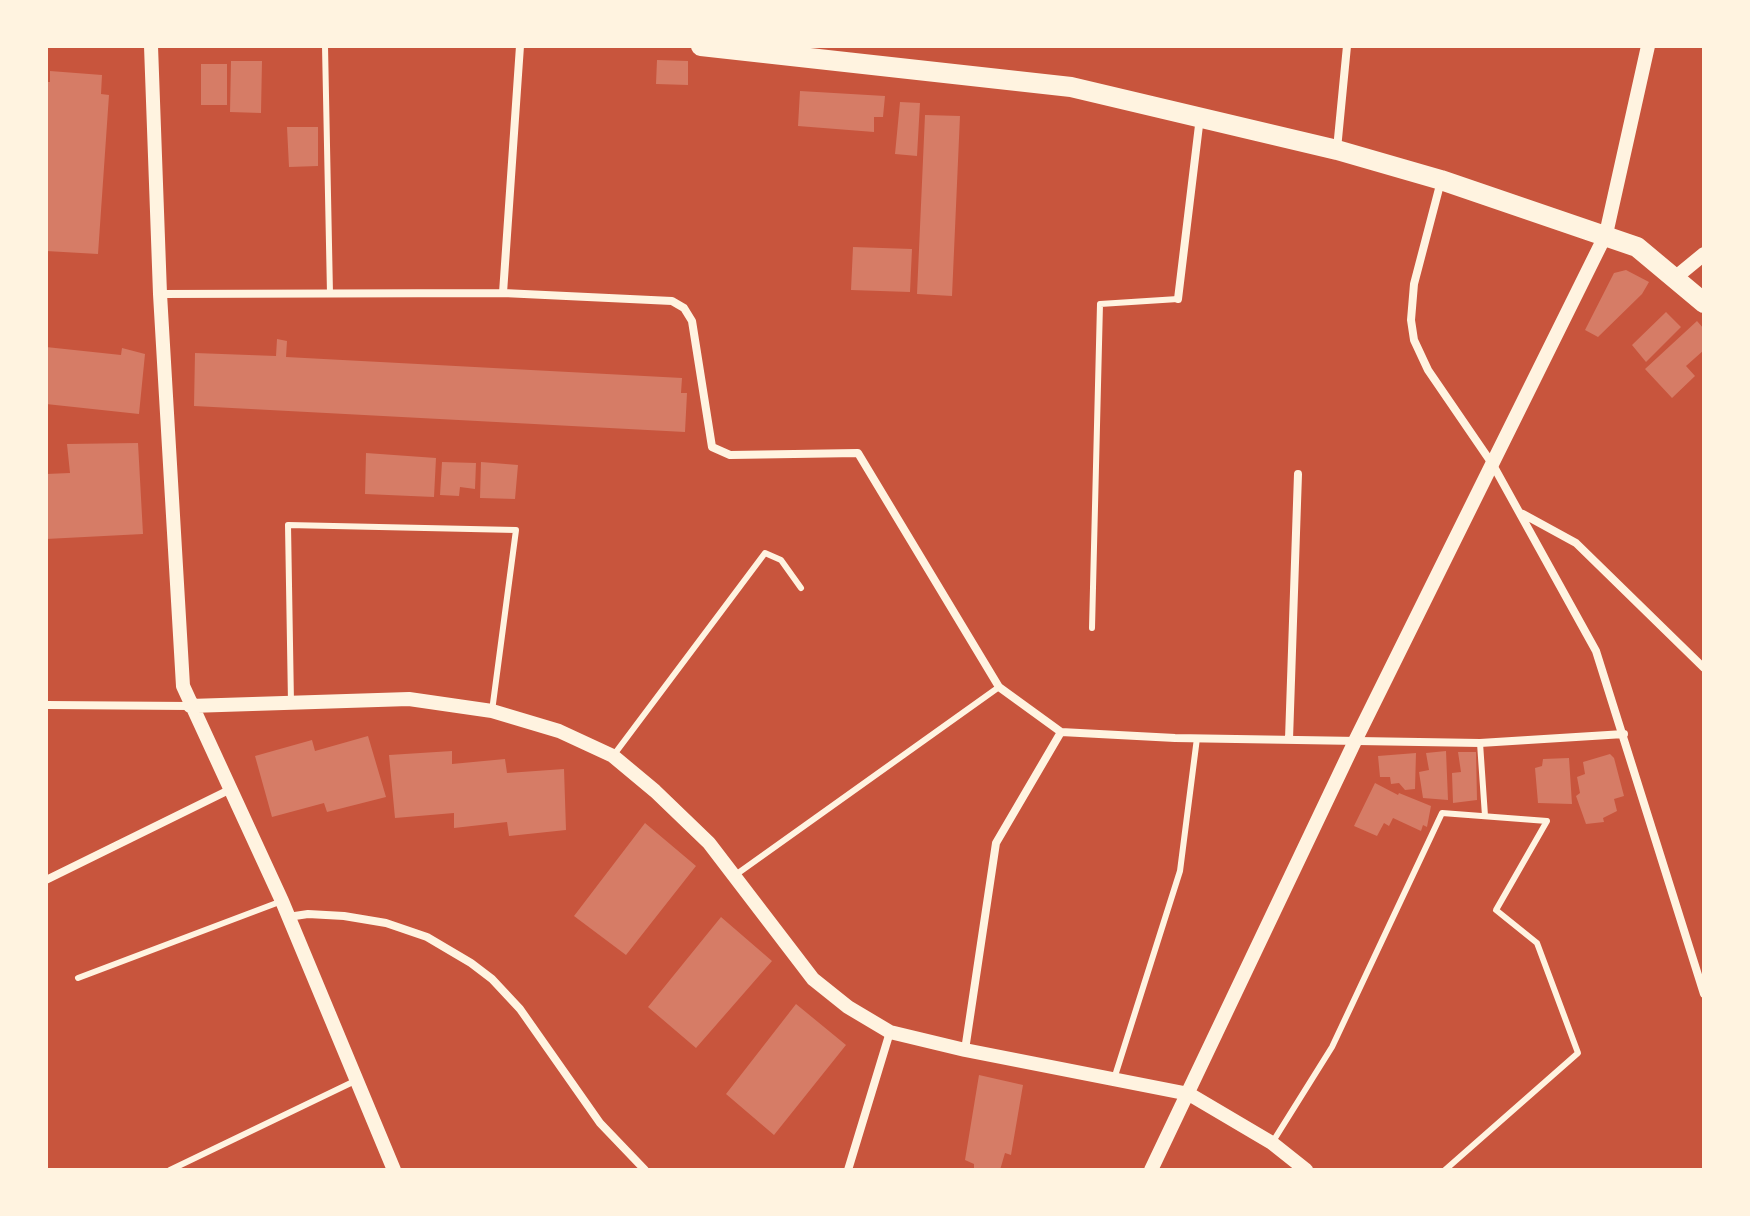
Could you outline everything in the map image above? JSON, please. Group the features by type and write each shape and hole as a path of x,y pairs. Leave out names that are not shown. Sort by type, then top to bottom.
{"main road":[{"path":"701,46 1071,87 1337,150 1606,234 1637,247 1704,303"}],"street":[{"path":"151,46 160,294 183,686 282,901 394,1170"},
{"path":"503,293 520,46"},
{"path":"1337,150 1347,46"},
{"path":"1151,1170 1356,739 1606,234 1648,46"},
{"path":"1178,299 1200,116"},
{"path":"1441,180 1414,284 1411,320 1414,340 1428,370 1521,512 1596,651 1704,994"},
{"path":"1676,277 1704,254"},
{"path":"160,294 503,293 672,301 684,308 692,321 712,447 730,455 858,453 999,687 1061,732 1197,738 1480,743 1624,734"},
{"path":"1289,739 1298,474"},
{"path":"1521,512 1576,543 1704,668"},
{"path":"46,705 190,706 409,699 492,711 559,731 613,756 689,822 813,979 848,1007 890,1032 1189,1094 1272,1143 1306,1170"},
{"path":"965,1050 996,843 1061,732"},
{"path":"46,880 232,788"},
{"path":"288,917 308,914 344,916 386,923 427,937 471,963 492,979 520,1009 600,1123 645,1170"},
{"path":"848,1170 890,1032"}],"lane":[{"path":"325,46 330,294"},
{"path":"1092,628 1100,304 1178,299"},
{"path":"291,703 288,525 516,530 492,711"},
{"path":"613,756 765,553 781,560 801,588"},
{"path":"734,876 999,687"},
{"path":"1114,1079 1180,871 1197,738"},
{"path":"1480,743 1485,816"},
{"path":"1272,1143 1332,1047 1442,813 1547,821 1496,910 1537,943 1578,1053 1445,1170"},
{"path":"78,978 282,901"},
{"path":"170,1170 357,1080"}],"building":[{"path":"657,60 688,61 688,85 656,84"},
{"path":"231,61 262,61 261,113 230,112"},
{"path":"201,64 227,64 227,105 201,105"},
{"path":"50,71 102,75 101,94 109,95 98,254 46,251 46,82 50,82"},
{"path":"800,91 885,96 883,117 874,117 874,132 798,126"},
{"path":"900,102 920,103 917,156 895,154"},
{"path":"925,115 960,116 952,296 917,294"},
{"path":"287,127 318,127 318,166 289,167"},
{"path":"853,247 912,249 910,292 851,290"},
{"path":"1626,270 1649,282 1642,294 1598,337 1585,330 1614,273"},
{"path":"1666,312 1681,327 1646,362 1632,345"},
{"path":"1697,321 1704,329 1704,350 1686,366 1695,376 1672,398 1645,369"},
{"path":"277,339 287,341 286,357 682,378 681,393 687,393 685,432 194,406 195,353 276,356"},
{"path":"46,347 121,355 122,348 145,354 139,414 46,404"},
{"path":"138,443 143,534 46,539 46,474 70,473 67,444"},
{"path":"366,453 436,458 434,497 365,494"},
{"path":"442,462 476,463 475,489 460,487 459,496 440,495"},
{"path":"481,462 518,465 515,499 480,498"},
{"path":"368,736 386,797 327,812 324,803 272,817 255,756 312,740 315,751"},
{"path":"452,751 452,764 505,759 507,773 564,769 566,830 509,836 507,822 454,828 454,813 395,818 389,755"},
{"path":"1446,751 1448,800 1423,798 1419,772 1429,770 1426,753"},
{"path":"1458,752 1476,752 1477,800 1453,803 1452,773 1461,772"},
{"path":"1416,753 1415,789 1405,790 1399,783 1391,784 1390,777 1380,777 1378,756"},
{"path":"1610,754 1614,758 1624,796 1614,799 1617,811 1603,818 1604,822 1586,824 1576,796 1580,793 1577,777 1585,774 1583,762"},
{"path":"1569,758 1572,804 1538,803 1535,768 1542,766 1543,759"},
{"path":"1375,783 1431,806 1427,827 1423,825 1421,831 1393,818 1389,826 1384,823 1377,836 1354,826"},
{"path":"645,823 696,866 626,955 574,916"},
{"path":"721,917 772,961 696,1048 648,1007"},
{"path":"796,1004 846,1045 774,1135 726,1094"},
{"path":"979,1075 1023,1085 1011,1155 1005,1153 1000,1170 974,1169 974,1164 965,1160"}]}
